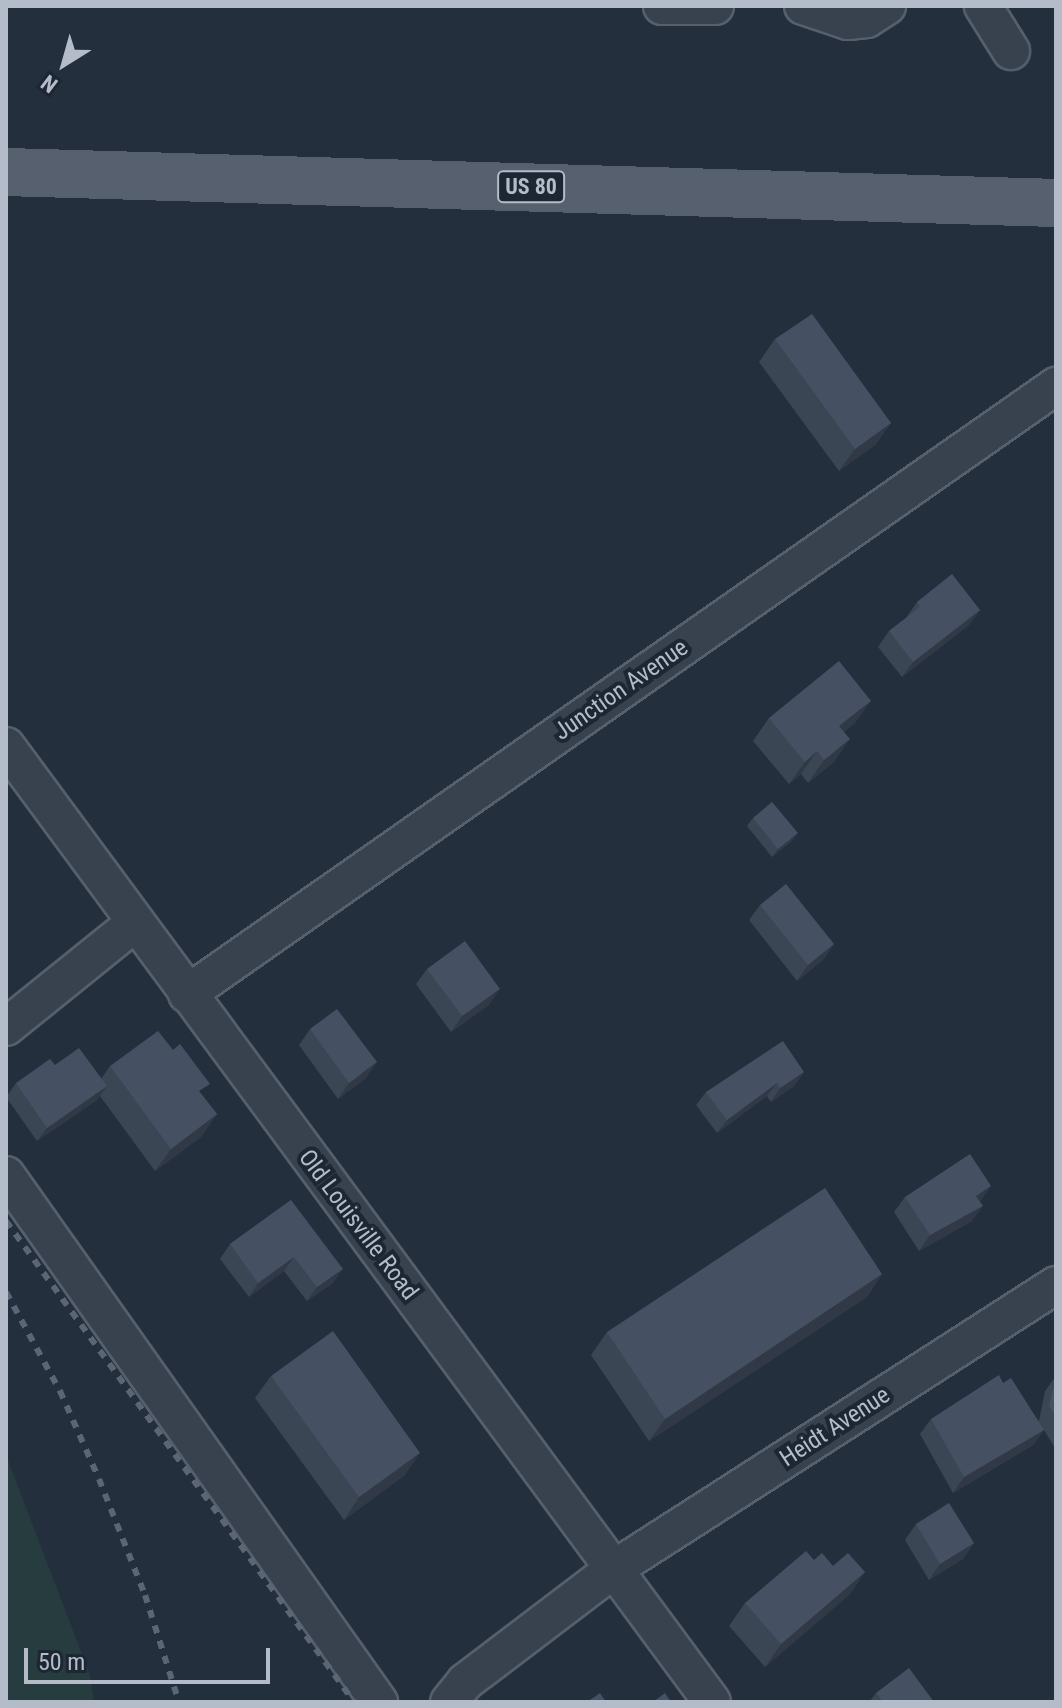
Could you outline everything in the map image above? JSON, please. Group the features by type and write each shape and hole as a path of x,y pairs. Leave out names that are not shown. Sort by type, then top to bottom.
{"main road":[{"name":"US 80","path":"6,172 1056,203"}],"street":[{"path":"662,6 715,6"},
{"path":"803,6 848,21 867,19 887,6"},
{"path":"983,6 1011,51"},
{"name":"Junction Avenue","path":"187,994 1056,386"},
{"name":"Old Louisville Road","path":"6,746 712,1702"},
{"path":"6,1027 135,923"},
{"path":"6,1175 379,1702"},
{"name":"Heidt Avenue","path":"449,1702 465,1682 614,1569 1056,1285"}],"green space":[{"path":"6,1455 90,1675 94,1702 6,1702"}],"building":[{"path":"812,314 891,423 855,449 775,339"},
{"path":"952,574 980,610 913,662 889,631 920,607 917,602"},
{"path":"839,661 871,701 839,726 850,739 824,760 817,751 805,762 769,718"},
{"path":"772,802 798,833 778,849 753,818"},
{"path":"786,884 834,944 808,965 760,905"},
{"path":"465,941 500,989 462,1016 427,969"},
{"path":"337,1009 377,1062 349,1083 310,1029"},
{"path":"158,1031 173,1050 180,1044 210,1084 199,1091 217,1114 171,1149 110,1066"},
{"path":"783,1041 804,1072 780,1088 777,1083 727,1120 706,1092"},
{"path":"79,1048 107,1086 47,1128 16,1083 50,1059 55,1065"},
{"path":"970,1154 991,1186 976,1196 983,1206 930,1235 905,1197"},
{"path":"825,1188 882,1274 665,1419 607,1332"},
{"path":"291,1200 343,1269 317,1287 294,1257 258,1283 230,1244"},
{"path":"333,1331 420,1453 359,1497 271,1376"},
{"path":"999,1375 1003,1383 1011,1378 1044,1430 964,1477 931,1419"},
{"path":"1056,1377 1056,1417 1049,1406"},
{"path":"949,1503 974,1543 940,1564 916,1524"},
{"path":"806,1551 814,1560 822,1553 833,1566 848,1553 865,1572 781,1644 745,1603"},
{"path":"909,1668 934,1702 883,1702 876,1693"},
{"path":"600,1693 606,1702 587,1702"},
{"path":"665,1693 671,1702 653,1702"}],"railway":[{"path":"6,1221 354,1702"},
{"path":"6,1292 60,1391 99,1479 145,1595 179,1702"}]}
